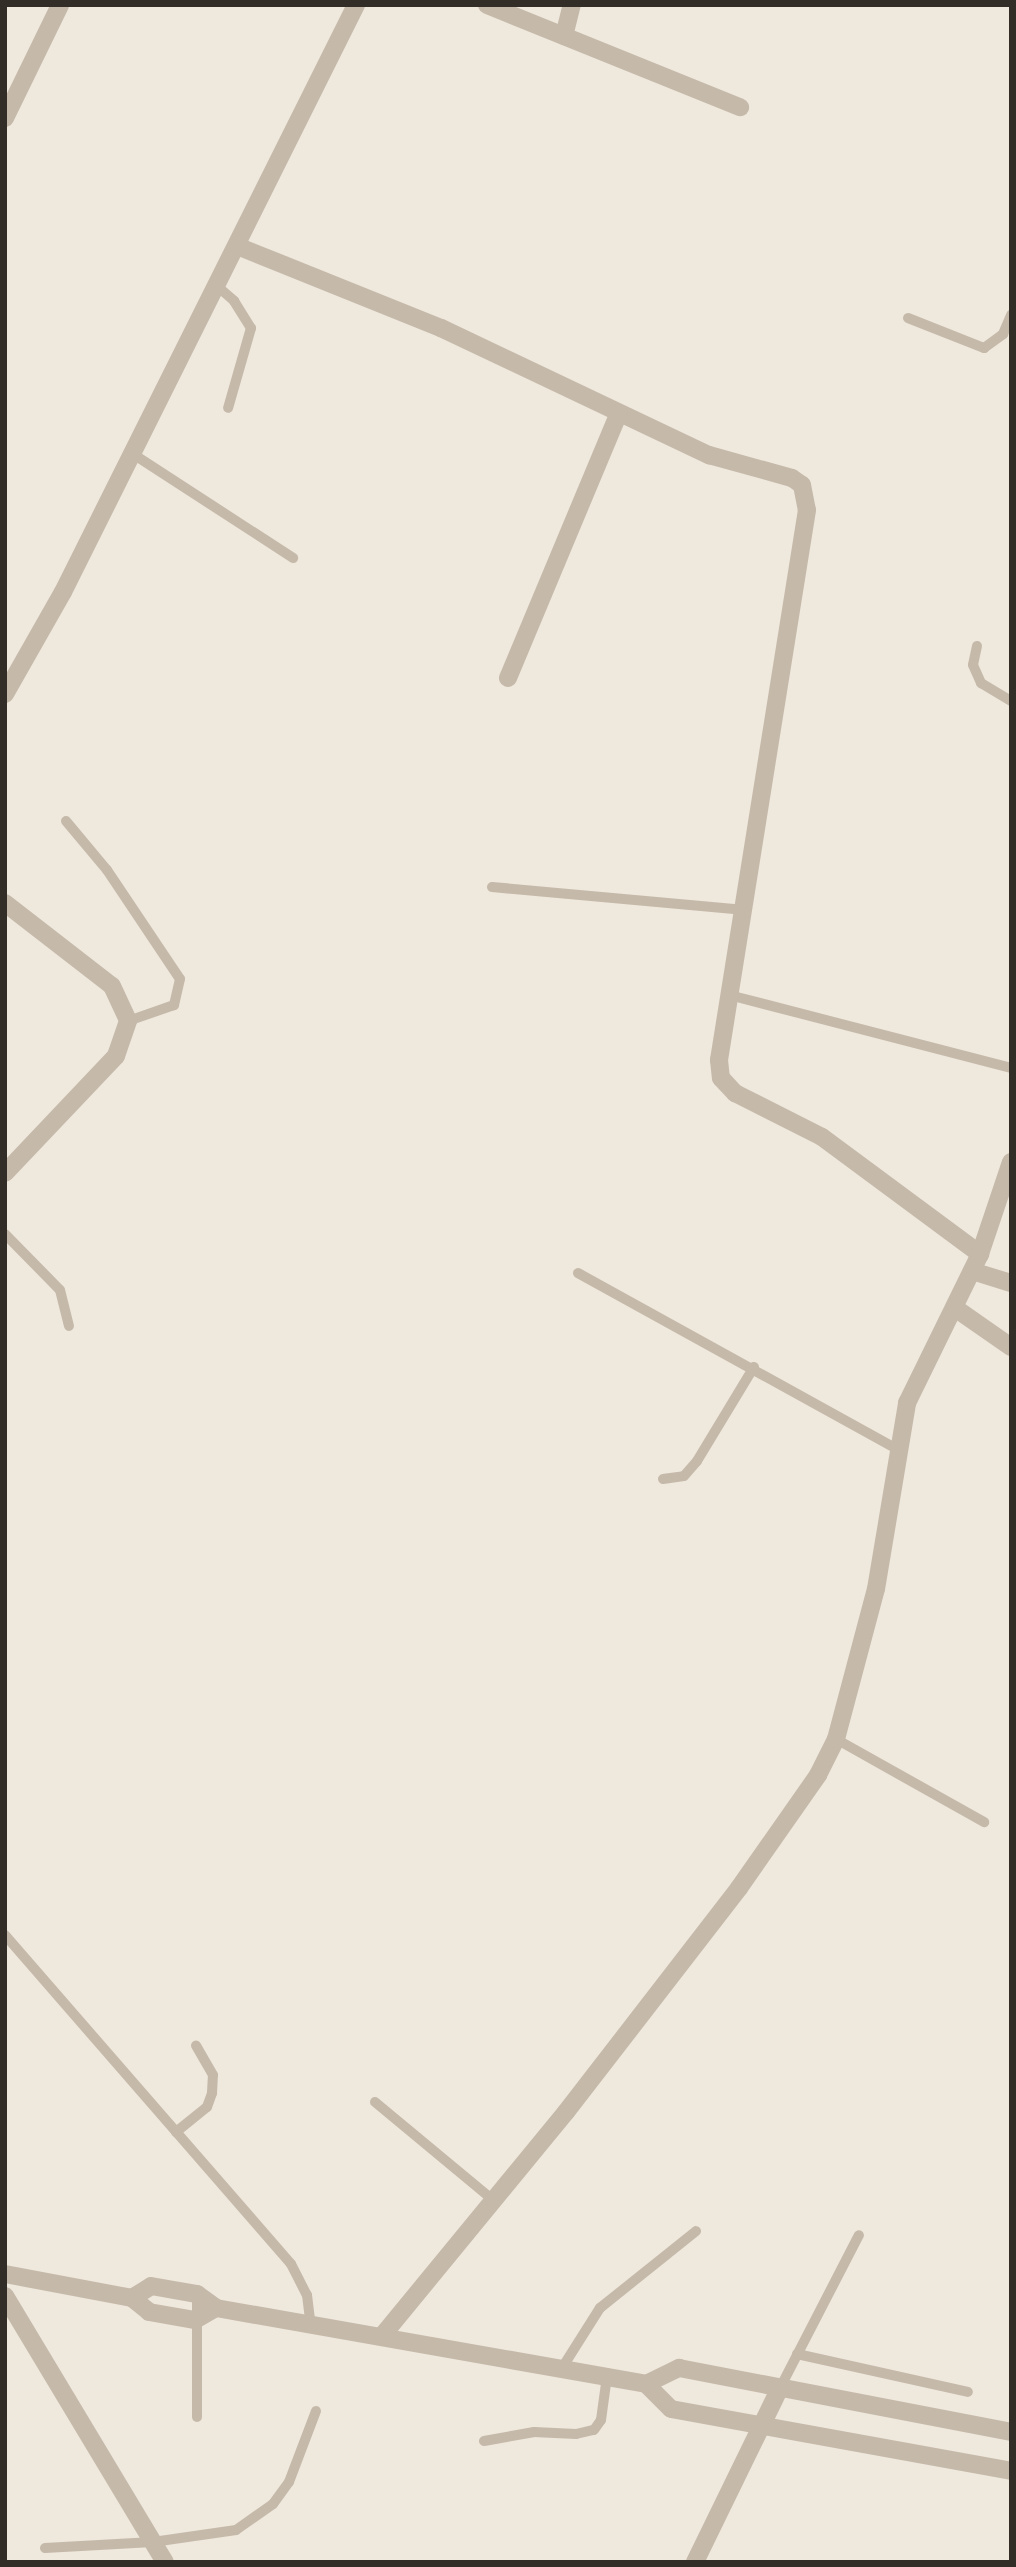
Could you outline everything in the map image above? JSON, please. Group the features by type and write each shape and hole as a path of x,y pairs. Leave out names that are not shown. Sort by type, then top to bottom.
{"street":[{"path":"5,118 60,5"},
{"path":"5,694 63,593 356,5"},
{"path":"487,5 740,107"},
{"path":"564,36 572,5"},
{"path":"237,246 441,328 709,455 792,478 807,495 733,996 719,1060 727,1087 822,1137 980,1254"},
{"path":"508,678 619,412"},
{"path":"5,1173 116,1056 128,1021 112,986 6,904"},
{"path":"382,2336 739,1888 812,1785 836,1739 876,1589 897,1449 907,1403 980,1254 1011,1162"},
{"path":"972,1271 1011,1283"},
{"path":"955,1308 1011,1347"},
{"path":"5,2274 132,2298 149,2312 195,2320 216,2308"},
{"path":"132,2298 151,2286 197,2294 216,2308 646,2384 671,2409 1011,2471"},
{"path":"5,2296 165,2562"},
{"path":"646,2384 679,2368 1011,2432"},
{"path":"695,2562 780,2388"}],"lane":[{"path":"217,286 234,301 251,328 228,408"},
{"path":"908,318 984,348 1003,334 1011,315"},
{"path":"133,454 293,558"},
{"path":"977,646 973,665 981,682 1011,701"},
{"path":"65,821 107,870 180,979 174,1005 128,1021"},
{"path":"492,887 745,910"},
{"path":"733,996 1011,1068"},
{"path":"5,1234 60,1290 69,1326"},
{"path":"578,1273 754,1367 897,1449"},
{"path":"663,1479 684,1476 697,1461 754,1367"},
{"path":"836,1739 984,1822"},
{"path":"5,1935 291,2264 307,2295 311,2326"},
{"path":"176,2132 207,2107 212,2093 213,2075 197,2046"},
{"path":"375,2102 493,2200"},
{"path":"562,2368 600,2308 696,2231"},
{"path":"780,2388 859,2235"},
{"path":"197,2294 197,2417"},
{"path":"797,2354 968,2392"},
{"path":"484,2441 534,2432 576,2434 594,2430 601,2420 607,2376"},
{"path":"45,2548 153,2542 236,2530 254,2521 289,2482 316,2411"}]}
